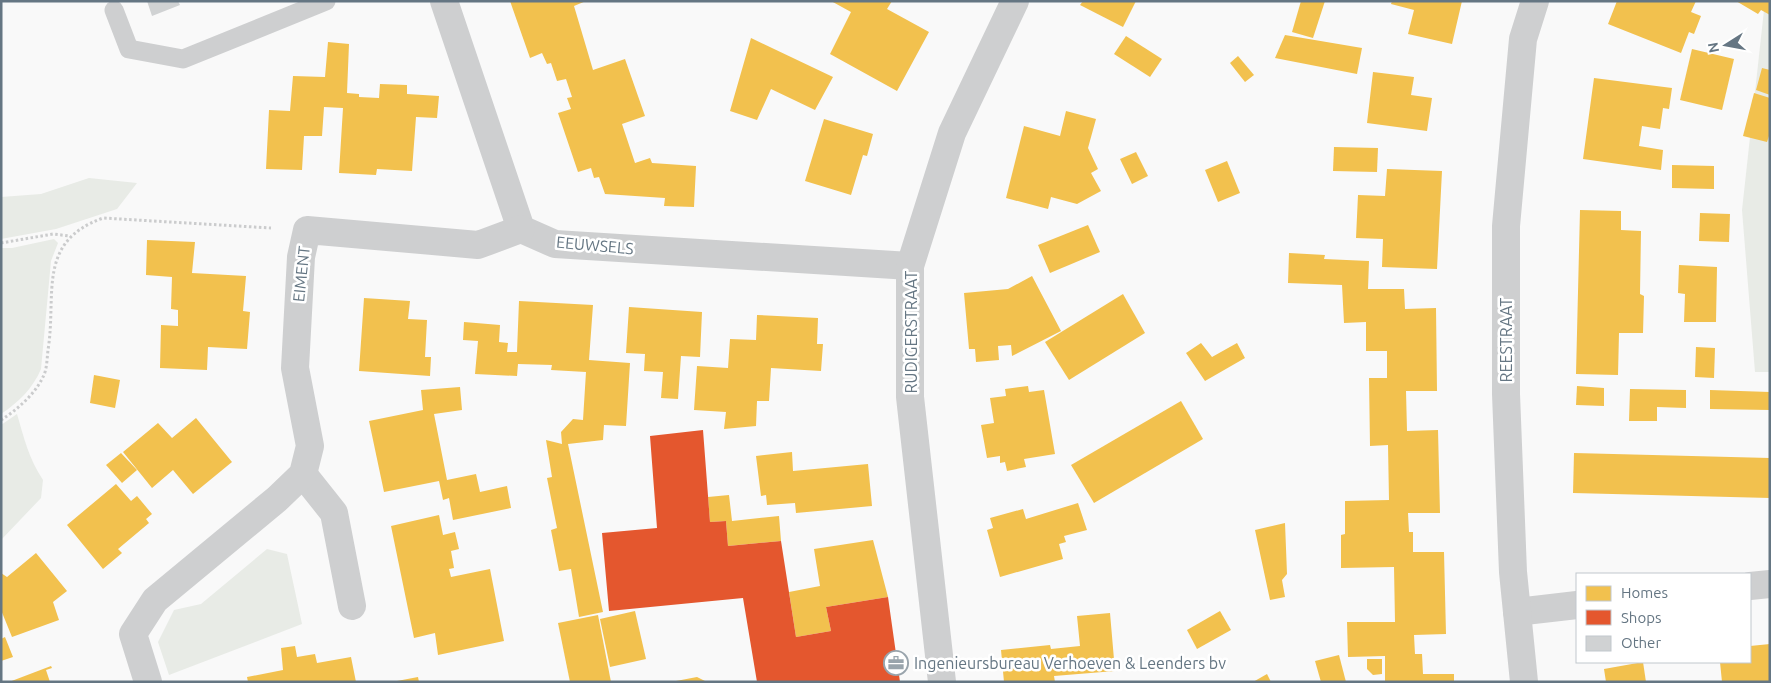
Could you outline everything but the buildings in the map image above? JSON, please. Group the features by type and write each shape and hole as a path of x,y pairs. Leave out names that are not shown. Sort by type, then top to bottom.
{"street":[{"path":"444,1 521,229"},
{"name":"RUDIGERSTRAAT","path":"942,682 910,397 910,266 952,133 1015,1"},
{"name":"REESTRAAT","path":"1524,682 1517,612 1506,394 1506,226 1523,39 1535,1"},
{"name":"EIMENT","path":"303,474 310,446 295,368 301,257 307,230 478,245 521,229"},
{"name":"EEUWSELS","path":"521,229 554,244 910,266"},
{"path":"148,682 133,634 156,600 277,499 303,474 334,512 352,606"},
{"path":"1751,586 1770,584"},
{"path":"1517,612 1576,605"}],"lane":[{"path":"114,10 129,49 183,59 326,1"}],"path":[{"path":"1,420 26,400 44,376 49,346 54,268 59,250 70,236 85,225 103,218 307,230"},
{"path":"1,243 53,234 70,236"}],"shaded area":[{"path":"1765,1 1770,1 1770,372 1755,372 1742,210"},
{"path":"89,178 137,183 117,209 56,229 1,239 1,197 41,194"},
{"path":"54,239 58,243 51,261 41,369 25,394 1,414 1,248 12,248"},
{"path":"17,414 30,456 43,480 41,498 1,540 1,425"},
{"path":"267,549 287,554 302,624 169,675 158,642 174,610 201,604"}],"place":[{"name":"Ingenieursbureau Verhoeven & Leenders bv","path":"896,663"}]}
